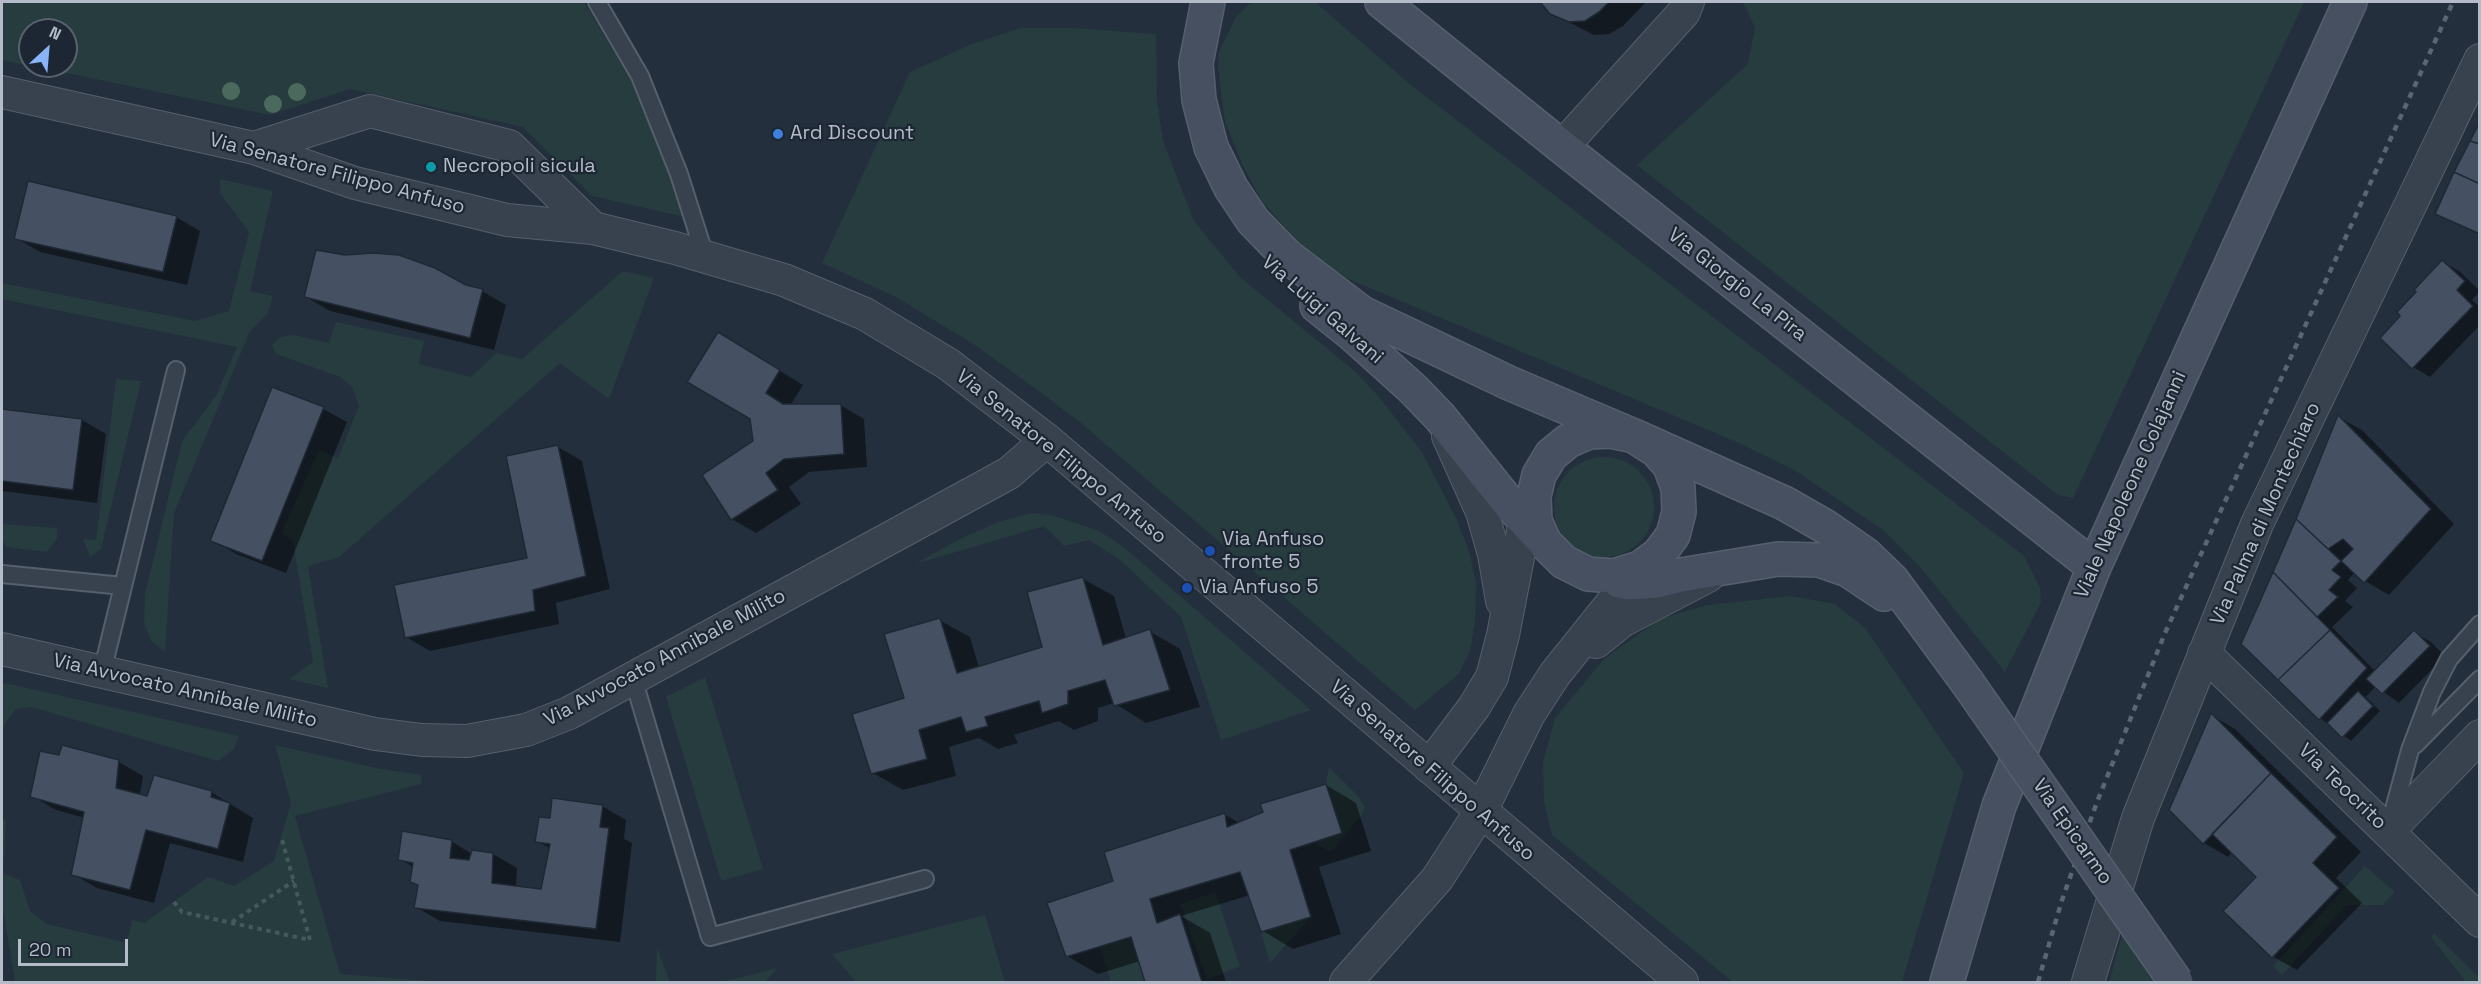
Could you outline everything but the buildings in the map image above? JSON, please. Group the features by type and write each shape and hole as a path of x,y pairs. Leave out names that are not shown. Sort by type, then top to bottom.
{"main road":[{"name":"Via Giorgio La Pira","path":"1382,2 2094,567"},
{"name":"Viale Napoleone Colajanni","path":"1947,982 1999,806 2094,567 2350,2"},
{"name":"Via Luigi Galvani","path":"1202,3 1179,48 1179,79 1188,128 1204,177 1224,211 1250,247 1277,275 1352,334 1440,417 1535,520"},
{"name":"Via Luigi Galvani","path":"1202,3 1196,63 1199,100 1211,147 1231,188 1253,221 1287,256 1362,314 1509,383 1634,436"},
{"path":"1610,431 1634,436 1784,503 1826,526 1865,554 1892,580 1967,682 1879,589 1848,570 1819,560 1778,559 1657,581 1634,576 1588,574 1564,562 1535,520 1539,475 1551,455 1568,441 1589,432 1610,431"},
{"path":"1634,436 1656,450 1670,466 1678,488 1679,512 1673,535 1659,554 1634,576"},
{"name":"Via Epicarmo","path":"1967,682 2176,982"}],"street":[{"path":"1562,147 1684,12 1688,2"},
{"name":"Via Palma di Montechiaro","path":"2088,982 2138,818 2257,524 2480,60"},
{"name":"Via Senatore Filippo Anfuso","path":"2,92 254,148 356,183 507,220 593,228 705,256 784,280 865,314 948,364 1047,440 1682,982"},
{"path":"254,148 370,111 509,146 593,228"},
{"path":"1440,417 1482,512 1494,554 1501,596 1503,635"},
{"name":"Via Avvocato Annibale Milito","path":"2,649 375,734 422,741 467,741 526,730 569,713 1009,473 1047,440"},
{"path":"1429,767 1474,707 1492,677 1535,520"},
{"path":"1555,674 1622,621 1725,568"},
{"path":"1346,982 1437,879 1480,811 1529,714 1555,674 1634,576"},
{"name":"Via Teocrito","path":"2204,653 2480,921"},
{"path":"2388,831 2480,736"}],"lane":[{"path":"597,2 640,76 679,174 705,256"},
{"path":"102,672 176,370"},
{"path":"2,574 123,586"},
{"path":"2388,831 2410,750 2432,692 2449,659 2480,624"},
{"path":"633,678 710,937 925,879"},
{"path":"2410,750 2480,679"}],"path":[{"path":"174,902 182,912 310,940 281,836"},
{"path":"231,923 294,880"}],"green space":[{"path":"2,2 584,2 633,83 666,161 685,217 592,196 523,127 350,89 270,115 78,75 78,18 18,18 18,63 2,60"},
{"path":"1256,2 1315,2 1411,85 2024,556 2040,588 2041,602 2005,672 1922,569 1883,530 1796,471 1739,443 1353,281 1327,267 1302,247 1262,201 1244,168 1225,122 1218,68 1219,52 1236,17 1248,5"},
{"path":"1743,2 2304,2 2073,498 2058,495 1637,165 1748,64 1755,28"},
{"path":"1020,28 1073,28 1156,34 1157,100 1163,141 1194,221 1240,277 1357,373 1422,452 1457,520 1470,554 1476,584 1475,622 1470,651 1459,674 1415,710 1081,423 1036,389 975,345 896,297 822,263 910,72 972,44"},
{"path":"220,179 273,191 250,291 273,296 268,313 250,331 174,513 165,652 151,641 144,623 145,594 182,441 216,396 237,347 2,299 2,283 195,321 229,311 249,232 220,193"},
{"path":"623,271 654,278 609,399 560,363 339,557 308,566 328,688 289,679 313,662 293,542 281,533 319,450 338,458 359,406 352,387 340,377 276,354 272,345 280,337 294,335 329,343 336,322 424,341 419,364 471,377 496,353 522,359"},
{"path":"116,379 141,381 101,549 90,557 83,539 96,540"},
{"path":"1604,457 1623,461 1639,472 1650,488 1654,507 1650,526 1639,542 1623,553 1604,557 1585,553 1569,542 1558,526 1554,507 1558,488 1569,472 1585,461"},
{"path":"1032,513 1051,515 1099,531 1125,548 1311,710 1221,740 1181,617 1119,559 1089,540 1064,546 1044,526 915,564 958,540 998,522"},
{"path":"2,524 57,528 57,538 47,552 6,547 2,539"},
{"path":"1791,596 1835,604 1865,628 1964,773 1902,982 1733,982 1552,835 1544,801 1543,762 1555,718 1604,659 1660,619 1707,605"},
{"path":"705,677 763,869 721,881 666,697"},
{"path":"2,684 239,736 234,749 218,761 31,707 16,709 4,725 2,735"},
{"path":"275,745 381,769 422,775 421,784 295,816 340,974 442,982 15,982 2,903 2,820 6,819 3,873 20,880 30,911 47,924 127,943 132,920 144,923 208,877 234,886 274,861 291,803"},
{"path":"1329,767 1358,796 1365,807 1361,816 1331,852 1313,842 1342,833 1326,784"},
{"path":"2365,866 2395,892 2383,905 2347,905 2282,975 2273,966"},
{"path":"1215,892 1240,966 1207,980 1180,904"},
{"path":"2133,896 2193,982 2109,982"},
{"path":"985,915 1005,982 856,982 832,954"},
{"path":"1311,917 1270,963 1261,932"},
{"path":"2434,933 2479,978 2479,982 2466,982 2431,937"},
{"path":"1131,937 1145,982 1111,982 1100,947"},
{"path":"657,947 670,982 656,982"},
{"path":"777,968 765,982 722,982"}],"railway":[{"path":"2038,982 2062,900 2097,802 2165,633 2453,2"}],"place":[{"name":"Ard Discount","path":"778,134"},
{"name":"Necropoli sicula","path":"431,167"},
{"name":"Via Anfuso fronte 5","path":"1210,551"},
{"name":"Via Anfuso 5","path":"1187,588"}]}
